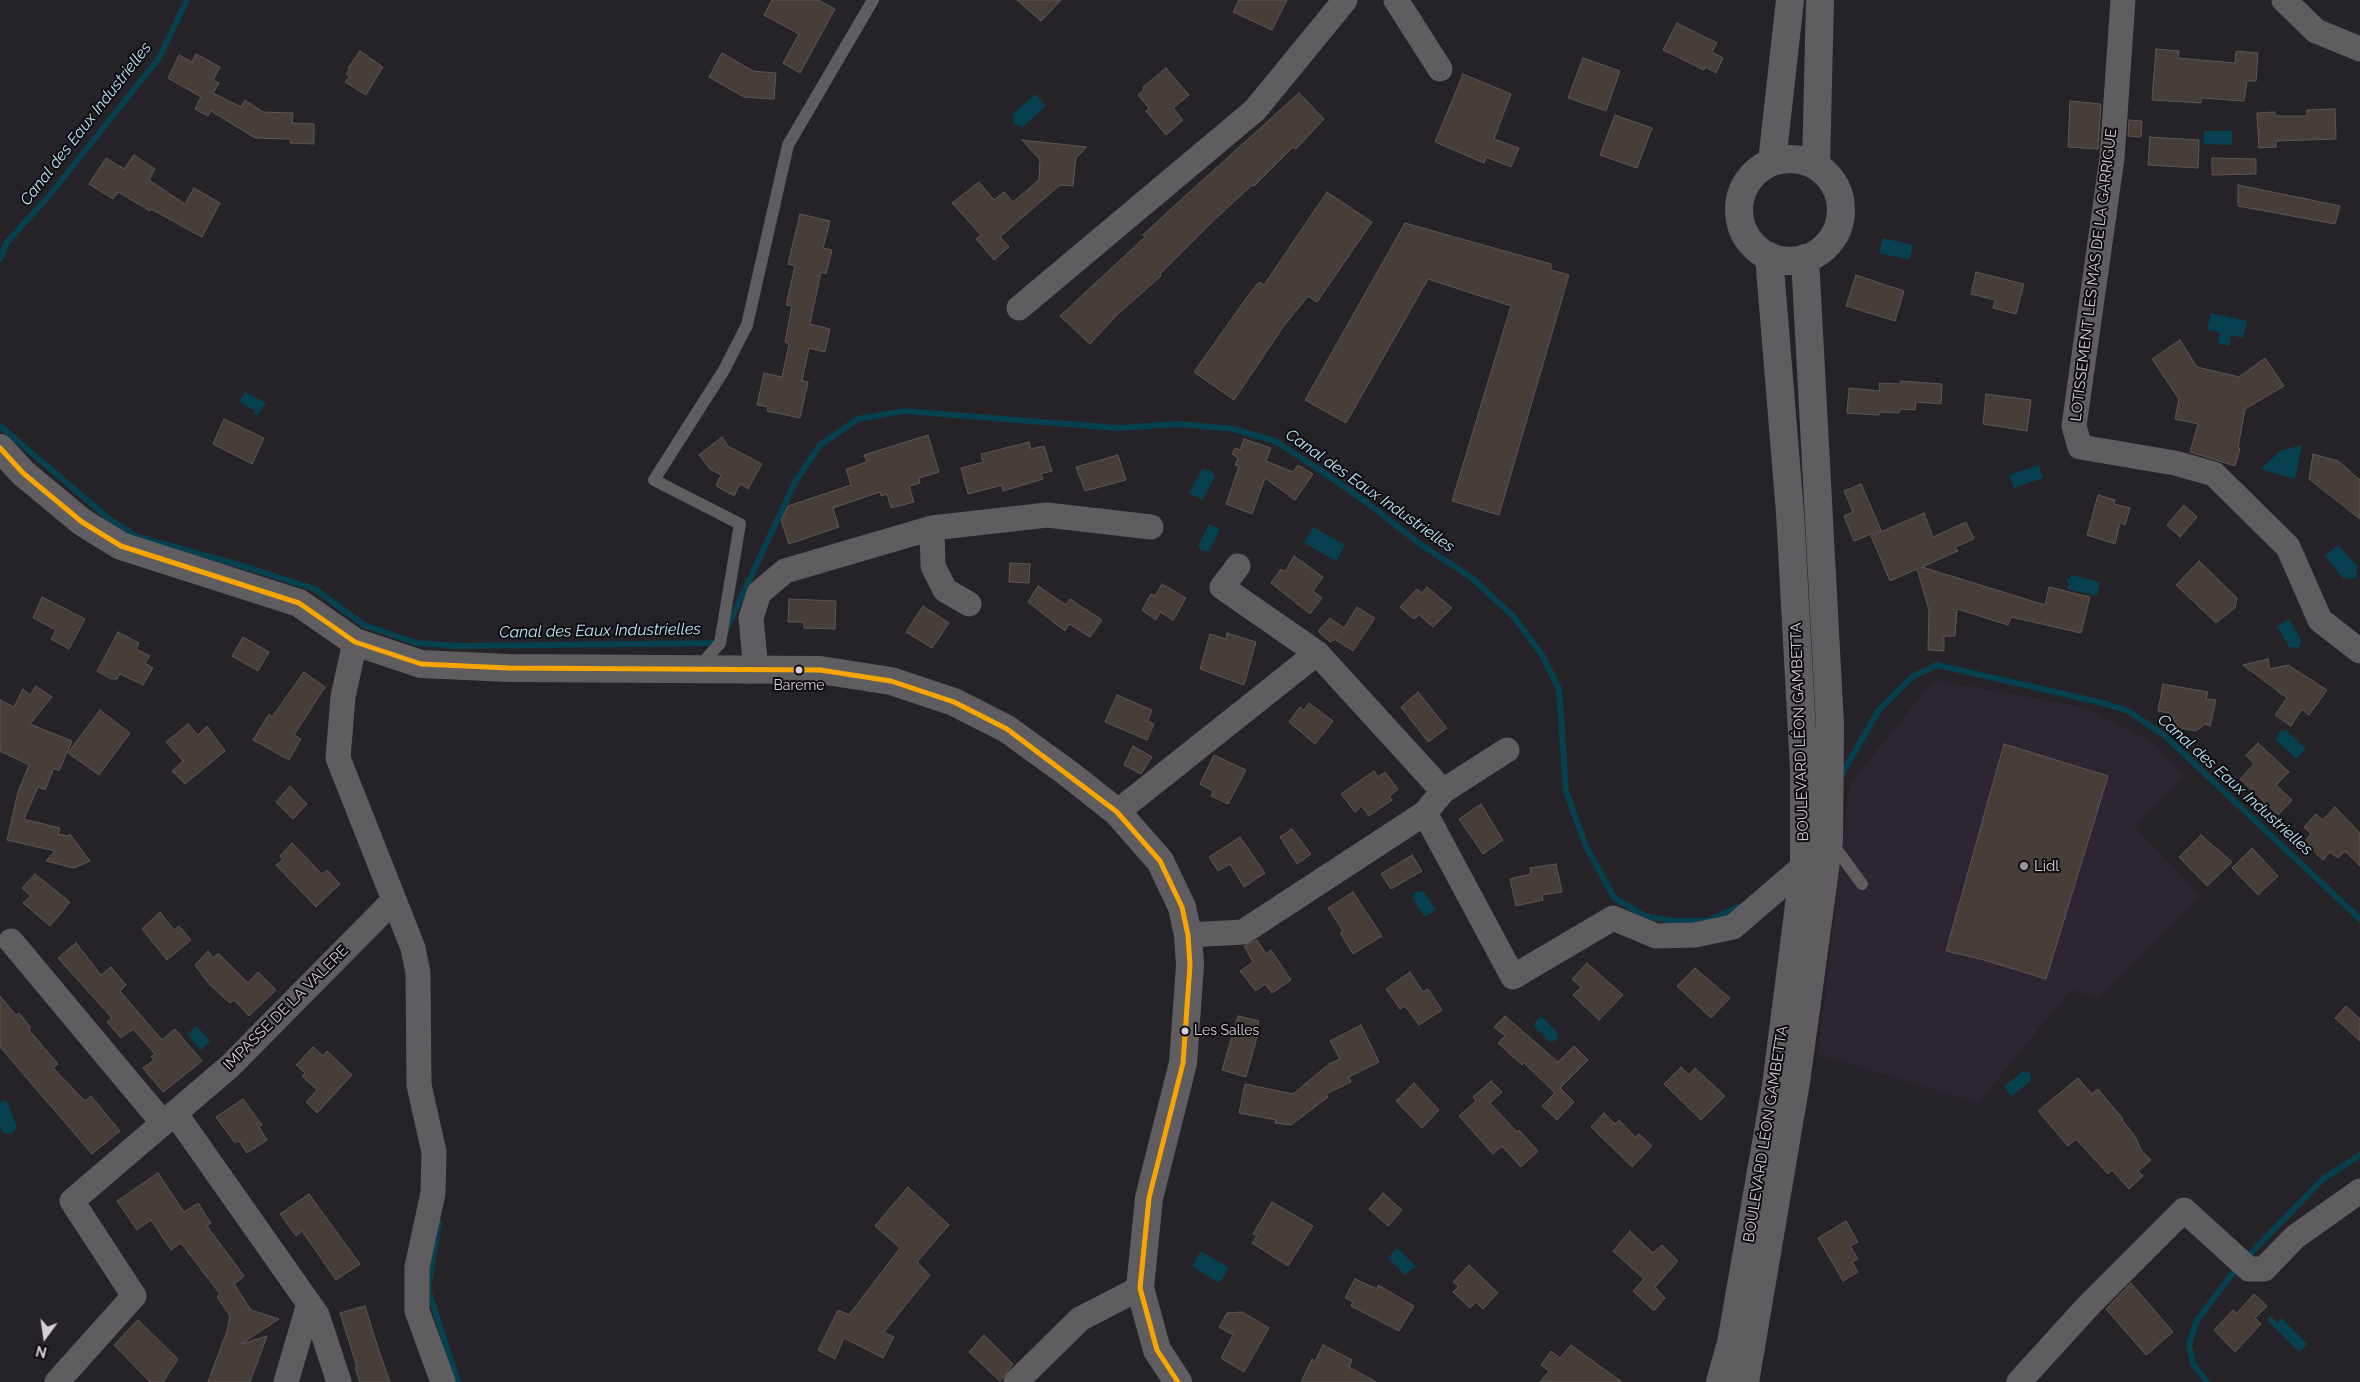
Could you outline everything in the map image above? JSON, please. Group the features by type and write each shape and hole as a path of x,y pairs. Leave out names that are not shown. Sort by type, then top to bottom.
{"main road":[{"path":"1772,162 1790,0"},
{"path":"1816,166 1820,0"},
{"path":"1787,159 1802,160 1816,166 1828,177 1837,191 1841,207 1839,224 1832,239 1820,251 1805,258 1787,260 1769,256 1754,247 1744,233 1739,217 1739,200 1746,184 1757,170 1772,162 1787,159"},
{"name":"BOULEVARD LÉON GAMBETTA","path":"1720,1382 1731,1344 1776,1086 1804,866 1804,768 1790,513 1769,256"},
{"name":"BOULEVARD LÉON GAMBETTA","path":"1745,1382 1796,1082 1829,840 1830,725 1805,258"},
{"path":"0,448 22,473 82,522 121,546 299,603 355,642 421,664 509,668 820,670 891,681 954,702 1007,729 1069,774 1116,812 1160,861 1182,907 1188,935 1190,964 1183,1063 1149,1198 1140,1288 1158,1350 1178,1382"}],"street":[{"path":"1018,308 1255,110 1345,0"},
{"path":"1396,0 1440,68"},
{"name":"LOTISSEMENT LES MAS DE LA GARRIGUE","path":"2123,0 2112,158 2074,426 2080,447 2175,463 2214,474 2288,547 2320,620 2360,651"},
{"path":"2284,0 2316,31 2360,48"},
{"path":"756,670 751,618 759,593 785,571 932,528 1047,515 1151,527"},
{"path":"932,528 933,566 945,590 969,604"},
{"path":"1238,566 1222,587 1317,653 1443,791"},
{"path":"355,642 343,697 338,758 413,948 418,973 420,1085 434,1152 433,1193 417,1267 417,1311 443,1382"},
{"path":"1116,812 1317,653"},
{"path":"1188,935 1243,932 1425,813 1443,791 1507,750"},
{"path":"1425,813 1513,977 1613,918 1656,936 1695,935 1732,927 1804,866"},
{"name":"IMPASSE DE LA VALERE","path":"57,1382 134,1296 72,1201 230,1066 394,900"},
{"path":"11,941 169,1118 309,1304 317,1315 339,1382"},
{"path":"2019,1382 2089,1305 2184,1210 2244,1263 2264,1269 2295,1237 2360,1191"},
{"path":"1016,1382 1080,1319 1140,1288"},
{"path":"286,1382 309,1304"}],"lane":[{"path":"697,669 720,643 740,524 654,480 724,370 747,325 788,145 873,0"},
{"path":"1829,840 1862,884"}],"shaded area":[{"path":"1934,680 2083,707 2153,742 2183,776 2135,827 2201,896 2097,999 2072,989 1978,1103 1818,1054 1850,784"}],"water":[{"path":"1035,94 1046,106 1023,127 1014,124 1014,117 1012,115"},
{"path":"2204,131 2232,131 2232,145 2204,144"},
{"path":"1883,238 1913,245 1909,260 1879,253"},
{"path":"2211,313 2247,321 2243,338 2231,335 2229,346 2217,343 2220,332 2207,330"},
{"path":"245,392 266,403 257,416 254,414 255,411 239,402"},
{"path":"2302,445 2295,479 2261,469 2280,451"},
{"path":"2039,465 2043,478 2014,488 2009,475"},
{"path":"1202,469 1210,470 1215,477 1202,500 1189,493"},
{"path":"1209,524 1220,529 1209,551 1202,551 1198,546"},
{"path":"1313,527 1345,545 1336,561 1304,543"},
{"path":"2338,545 2357,566 2356,577 2353,579 2343,578 2325,556"},
{"path":"2071,575 2100,582 2097,596 2067,589 2069,586 2066,579 2071,578"},
{"path":"2289,619 2301,640 2299,648 2289,647 2277,626"},
{"path":"2286,730 2306,749 2296,759 2276,740 2279,732"},
{"path":"1419,890 1423,891 1436,910 1425,917 1412,898 1413,894"},
{"path":"1541,1016 1558,1033 1557,1040 1550,1042 1533,1025"},
{"path":"197,1026 210,1042 201,1050 187,1034"},
{"path":"2023,1071 2030,1073 2031,1081 2011,1096 2004,1087"},
{"path":"6,1099 17,1127 11,1134 3,1133 0,1126 0,1102"},
{"path":"1397,1248 1416,1266 1405,1275 1388,1258"},
{"path":"1201,1251 1229,1268 1219,1283 1192,1266"},
{"path":"2271,1316 2277,1323 2281,1318 2307,1344 2299,1352 2267,1320"}],"building":[{"path":"772,0 818,0 835,9 800,73 783,63 799,34 764,15"},
{"path":"1017,0 1061,0 1041,21"},
{"path":"1239,0 1287,0 1272,30 1233,12"},
{"path":"1677,23 1717,43 1712,52 1723,58 1716,73 1705,67 1704,70 1663,50"},
{"path":"2156,49 2179,51 2178,58 2235,63 2236,51 2258,53 2256,81 2247,81 2244,101 2201,98 2201,103 2152,100"},
{"path":"360,51 383,67 366,95 345,82 350,76 346,74 350,69 348,68"},
{"path":"722,53 753,71 776,73 774,99 744,97 709,77"},
{"path":"196,54 220,67 213,80 219,83 213,93 241,107 245,100 263,112 293,113 292,123 314,124 314,144 290,143 291,139 255,138 211,111 208,116 195,109 201,97 168,78 179,55 192,62"},
{"path":"1583,58 1620,71 1606,111 1568,98"},
{"path":"1166,68 1189,95 1173,108 1183,120 1166,135 1146,111 1149,108 1138,95 1144,90 1143,87"},
{"path":"1463,74 1511,94 1494,139 1519,148 1511,167 1486,157 1484,163 1435,142"},
{"path":"1299,93 1324,119 1296,149 1293,147 1254,186 1252,185 1210,224 1160,274 1161,276 1118,314 1090,344 1060,316 1145,237 1143,235"},
{"path":"2070,101 2101,104 2098,149 2068,147"},
{"path":"2335,109 2336,139 2276,141 2276,147 2259,148 2257,113 2275,112 2275,116 2307,116 2307,110"},
{"path":"1615,115 1652,128 1637,168 1600,155"},
{"path":"2129,120 2142,121 2141,137 2128,136"},
{"path":"2150,137 2199,140 2198,168 2148,165"},
{"path":"1022,140 1087,147 1076,158 1073,186 1060,185 1000,237 1009,247 994,260 976,239 981,235 952,203 979,182 994,200 1004,192 1013,202 1039,180 1040,160"},
{"path":"134,155 155,169 149,180 185,204 194,188 220,203 202,237 151,209 150,211 118,192 113,199 89,184 106,158 124,169"},
{"path":"2212,158 2256,159 2256,174 2212,175"},
{"path":"2238,185 2340,206 2335,224 2238,206"},
{"path":"1327,192 1372,222 1317,302 1308,296 1283,327 1234,400 1194,372 1259,282 1264,285"},
{"path":"800,214 830,221 823,248 832,250 826,274 821,272 810,324 830,329 825,352 809,348 802,381 808,382 800,418 767,411 768,407 757,405 764,373 782,377 789,344 785,342 792,306 786,305 795,266 788,264"},
{"path":"1405,223 1551,264 1551,270 1569,275 1499,515 1452,501 1511,306 1428,279 1346,423 1305,400"},
{"path":"1976,272 2024,284 2016,314 1993,308 1995,300 1971,294"},
{"path":"1856,275 1904,291 1895,321 1846,306"},
{"path":"2180,340 2197,367 2239,377 2265,358 2284,386 2245,409 2238,448 2240,449 2235,466 2190,452 2198,424 2175,419 2179,399 2152,359"},
{"path":"1901,381 1942,384 1941,404 1916,402 1915,410 1900,409 1899,413 1879,412 1879,415 1847,413 1849,388 1880,391 1879,383 1900,384"},
{"path":"1986,394 2031,400 2027,431 1983,424"},
{"path":"224,419 264,438 252,464 213,444"},
{"path":"928,435 939,472 919,478 920,483 909,486 914,502 891,508 887,494 881,496 880,492 833,508 839,527 789,544 781,520 788,506 851,485 846,469 867,462 864,455"},
{"path":"722,437 728,446 762,464 748,489 740,484 734,496 716,486 721,475 710,469 699,455"},
{"path":"1244,439 1271,448 1266,461 1293,472 1298,465 1313,474 1295,500 1265,478 1252,514 1226,504 1239,466 1235,465 1238,458 1232,454 1235,448 1240,450"},
{"path":"1029,442 1031,449 1044,446 1052,471 1041,474 1043,479 1003,491 1002,485 968,494 961,468 983,462 981,454"},
{"path":"2313,454 2338,461 2360,480 2360,519 2309,479"},
{"path":"1118,455 1126,480 1085,491 1076,467"},
{"path":"1861,484 1881,530 1854,541 1844,516 1853,512 1844,491"},
{"path":"2098,495 2115,500 2114,504 2130,508 2125,525 2120,523 2115,544 2087,535"},
{"path":"2184,505 2197,517 2180,537 2167,525"},
{"path":"1924,513 1933,537 1966,522 1974,539 1955,547 1958,551 1922,567 2045,605 2049,587 2090,597 2081,633 2011,617 2008,625 1957,609 1955,636 1944,636 1944,651 1928,650 1929,610 1917,569 1890,581 1871,536"},
{"path":"1294,556 1323,577 1313,591 1322,598 1310,614 1271,583 1281,569 1285,572"},
{"path":"2199,561 2237,598 2235,608 2216,623 2176,585"},
{"path":"1010,563 1030,564 1029,583 1009,582"},
{"path":"1162,584 1186,598 1173,620 1160,612 1156,620 1142,610 1151,594 1155,596"},
{"path":"1038,586 1066,605 1070,599 1102,620 1090,637 1069,624 1065,631 1028,602"},
{"path":"1427,587 1452,608 1433,627 1419,615 1414,619 1400,607 1417,589 1422,593"},
{"path":"42,597 85,619 69,649 51,639 56,630 33,618"},
{"path":"789,599 836,601 835,629 804,628 804,622 788,622"},
{"path":"923,606 949,623 932,648 906,632"},
{"path":"1357,607 1375,618 1353,651 1337,639 1330,642 1318,631 1330,618 1344,628"},
{"path":"118,632 139,643 136,649 150,656 145,663 153,668 143,685 120,674 117,679 111,679 97,671"},
{"path":"1227,633 1256,642 1244,685 1200,669 1210,634 1226,639"},
{"path":"243,637 269,652 258,671 232,656"},
{"path":"2268,659 2270,669 2288,665 2327,690 2309,715 2302,709 2291,726 2275,715 2287,698 2243,665"},
{"path":"304,672 325,687 294,735 301,739 289,760 253,740 269,714 272,717"},
{"path":"2163,684 2208,692 2206,699 2216,700 2210,726 2205,724 2196,731 2179,728 2170,713 2158,711"},
{"path":"36,686 52,697 30,724 72,741 59,771 54,768 45,790 38,787 24,819 60,828 58,834 68,836 70,834 90,861 74,868 46,861 55,851 7,840 18,792 29,765 0,751 0,700 14,707 23,689 30,695"},
{"path":"1418,692 1447,728 1428,742 1401,707"},
{"path":"1117,695 1152,710 1148,721 1154,724 1147,740 1105,722"},
{"path":"1309,703 1333,721 1315,744 1289,722 1300,707 1304,710"},
{"path":"100,710 130,733 99,775 68,753"},
{"path":"188,724 198,735 207,726 225,751 185,784 172,771 183,761 166,742"},
{"path":"2258,743 2289,772 2276,785 2292,800 2278,815 2240,779 2254,764 2246,755"},
{"path":"2004,744 2108,776 2046,979 1984,960 1946,951"},
{"path":"1133,746 1152,757 1141,774 1124,765"},
{"path":"1214,755 1246,770 1228,804 1211,796 1213,791 1200,784"},
{"path":"1374,771 1378,777 1385,772 1398,789 1389,797 1392,800 1369,816 1362,806 1355,812 1341,794"},
{"path":"290,786 307,804 293,819 276,802"},
{"path":"1481,804 1503,840 1483,854 1459,819"},
{"path":"2335,807 2360,833 2360,866 2345,851 2338,858 2330,852 2323,860 2304,842 2311,834 2304,827 2316,814 2323,820"},
{"path":"1292,829 1311,854 1297,864 1280,837"},
{"path":"2201,835 2232,862 2207,886 2179,857"},
{"path":"1240,837 1265,873 1244,887 1230,864 1218,871 1209,857"},
{"path":"292,843 322,874 327,870 340,884 316,907 276,865 283,860 280,856"},
{"path":"2252,848 2278,876 2258,895 2232,868"},
{"path":"1412,855 1422,871 1391,889 1381,874"},
{"path":"1556,864 1562,892 1542,895 1543,900 1516,906 1510,879 1531,874 1530,868"},
{"path":"35,874 70,902 50,926 23,903 31,896 22,888"},
{"path":"1353,892 1382,936 1353,954 1340,933 1343,931 1328,908"},
{"path":"160,912 174,930 179,926 191,940 167,960 142,929"},
{"path":"1257,940 1266,954 1271,950 1291,980 1272,993 1265,984 1256,991 1240,971 1253,962 1244,946"},
{"path":"76,943 101,975 111,967 126,985 120,991 162,1040 175,1029 202,1061 163,1092 143,1068 154,1060 151,1057 155,1054 133,1029 121,1038 107,1022 112,1018 58,958"},
{"path":"208,951 213,958 218,953 248,983 258,972 276,990 249,1016 234,1000 230,1003 210,985 195,965"},
{"path":"1587,963 1623,995 1599,1020 1573,995 1581,987 1572,979"},
{"path":"1695,968 1730,998 1711,1018 1677,986"},
{"path":"1410,972 1423,992 1428,989 1442,1010 1419,1025 1405,1006 1400,1009 1386,989"},
{"path":"0,996 16,1015 19,1013 31,1028 29,1030 58,1064 53,1068 85,1101 91,1096 120,1131 92,1154 0,1047"},
{"path":"2346,1006 2360,1019 2360,1041 2335,1018"},
{"path":"1238,1016 1259,1021 1255,1036 1257,1037 1246,1077 1222,1070"},
{"path":"1505,1016 1558,1062 1574,1046 1588,1060 1560,1088 1574,1102 1557,1120 1542,1106 1555,1093 1524,1063 1522,1065 1498,1043 1505,1036 1494,1027"},
{"path":"1361,1025 1379,1062 1349,1077 1351,1082 1326,1094 1328,1097 1291,1125 1275,1123 1276,1120 1239,1113 1245,1084 1293,1094 1329,1064 1340,1059 1330,1041"},
{"path":"313,1047 323,1056 327,1051 352,1075 317,1113 306,1102 317,1090 302,1076 305,1073 296,1065"},
{"path":"1681,1067 1689,1075 1695,1068 1725,1096 1701,1120 1664,1084"},
{"path":"2078,1078 2092,1094 2098,1089 2123,1119 2135,1136 2141,1150 2151,1160 2138,1171 2143,1176 2129,1189 2112,1170 2108,1174 2076,1139 2068,1146 2038,1111"},
{"path":"1491,1081 1502,1092 1490,1103 1538,1151 1521,1167 1502,1146 1493,1154 1459,1116 1476,1101 1473,1097"},
{"path":"1414,1083 1439,1110 1422,1128 1396,1101"},
{"path":"243,1099 262,1125 259,1127 267,1140 247,1153 239,1141 235,1143 216,1117"},
{"path":"1604,1113 1615,1124 1619,1120 1635,1137 1639,1134 1652,1146 1632,1167 1591,1127"},
{"path":"158,1173 184,1212 198,1203 211,1223 207,1226 244,1276 234,1284 251,1310 279,1319 241,1344 267,1336 250,1382 208,1382 227,1331 230,1316 217,1297 220,1294 181,1243 171,1250 151,1220 137,1230 117,1201"},
{"path":"908,1187 949,1225 917,1262 930,1275 884,1332 894,1337 883,1358 844,1338 835,1359 818,1350 838,1310 849,1315 900,1248 875,1226"},
{"path":"1383,1193 1402,1210 1388,1226 1369,1209"},
{"path":"309,1194 360,1264 336,1280 302,1231 296,1236 280,1214"},
{"path":"1272,1202 1313,1226 1288,1266 1252,1243 1257,1236 1253,1234"},
{"path":"1846,1221 1858,1242 1850,1246 1858,1259 1852,1262 1858,1272 1843,1281 1818,1238"},
{"path":"1630,1231 1653,1253 1662,1245 1678,1261 1655,1287 1665,1298 1654,1311 1633,1291 1644,1279 1613,1251"},
{"path":"1469,1265 1498,1293 1483,1309 1476,1302 1470,1308 1453,1292 1459,1286 1453,1282"},
{"path":"1355,1279 1377,1289 1378,1285 1414,1306 1399,1331 1351,1306 1353,1302 1345,1298"},
{"path":"2131,1283 2173,1332 2146,1355 2106,1309"},
{"path":"2254,1294 2267,1306 2255,1318 2261,1324 2235,1352 2214,1330 2233,1310 2237,1313"},
{"path":"365,1306 390,1382 360,1382 355,1368 357,1367 340,1313"},
{"path":"1242,1312 1269,1328 1244,1372 1221,1358 1233,1335 1219,1327 1227,1313"},
{"path":"138,1320 178,1359 163,1382 150,1382 114,1345"},
{"path":"984,1335 1013,1364 1000,1381 969,1352"},
{"path":"1323,1345 1352,1360 1349,1367 1376,1382 1301,1382 1312,1359 1315,1361"},
{"path":"1571,1345 1622,1382 1540,1382 1549,1371 1541,1365 1551,1351 1560,1358"}],"waterway":[{"name":"Canal des Eaux Industrielles","path":"0,259 7,242 48,197 159,58 187,0"},
{"name":"Canal des Eaux Industrielles","path":"726,630 795,482 820,445 858,419 904,411 1118,428 1178,424 1234,429 1275,441 1317,468 1366,502 1420,544 1472,578 1514,617 1542,655 1559,689 1566,791 1585,844 1614,898 1645,916 1674,921 1708,921 1741,906"},
{"name":"Canal des Eaux Industrielles","path":"0,426 107,517 135,536 243,566 315,589 364,625 417,643 458,646 720,643"},
{"name":"Canal des Eaux Industrielles","path":"1840,777 1879,710 1912,677 1937,665 2103,703 2128,711 2164,735 2360,919"},
{"name":"Canal des Eaux Industrielles","path":"2245,1259 2323,1179 2360,1155"},
{"path":"439,1222 428,1289 458,1382"},
{"name":"Canal des Eaux Industrielles","path":"2207,1382 2193,1364 2189,1344 2196,1322 2238,1266"}],"transit line":[{"path":"0,448 23,473 82,522 121,546 299,603 355,642 421,664 509,668 820,670 891,681 954,702 1007,729 1117,812 1160,861 1182,907 1188,935 1190,965 1183,1063 1149,1198 1140,1288 1157,1350 1178,1382"}],"place":[{"name":"Bareme","path":"799,670"},
{"name":"Lidl","path":"2024,866"},
{"name":"Les Salles","path":"1185,1031"}]}
